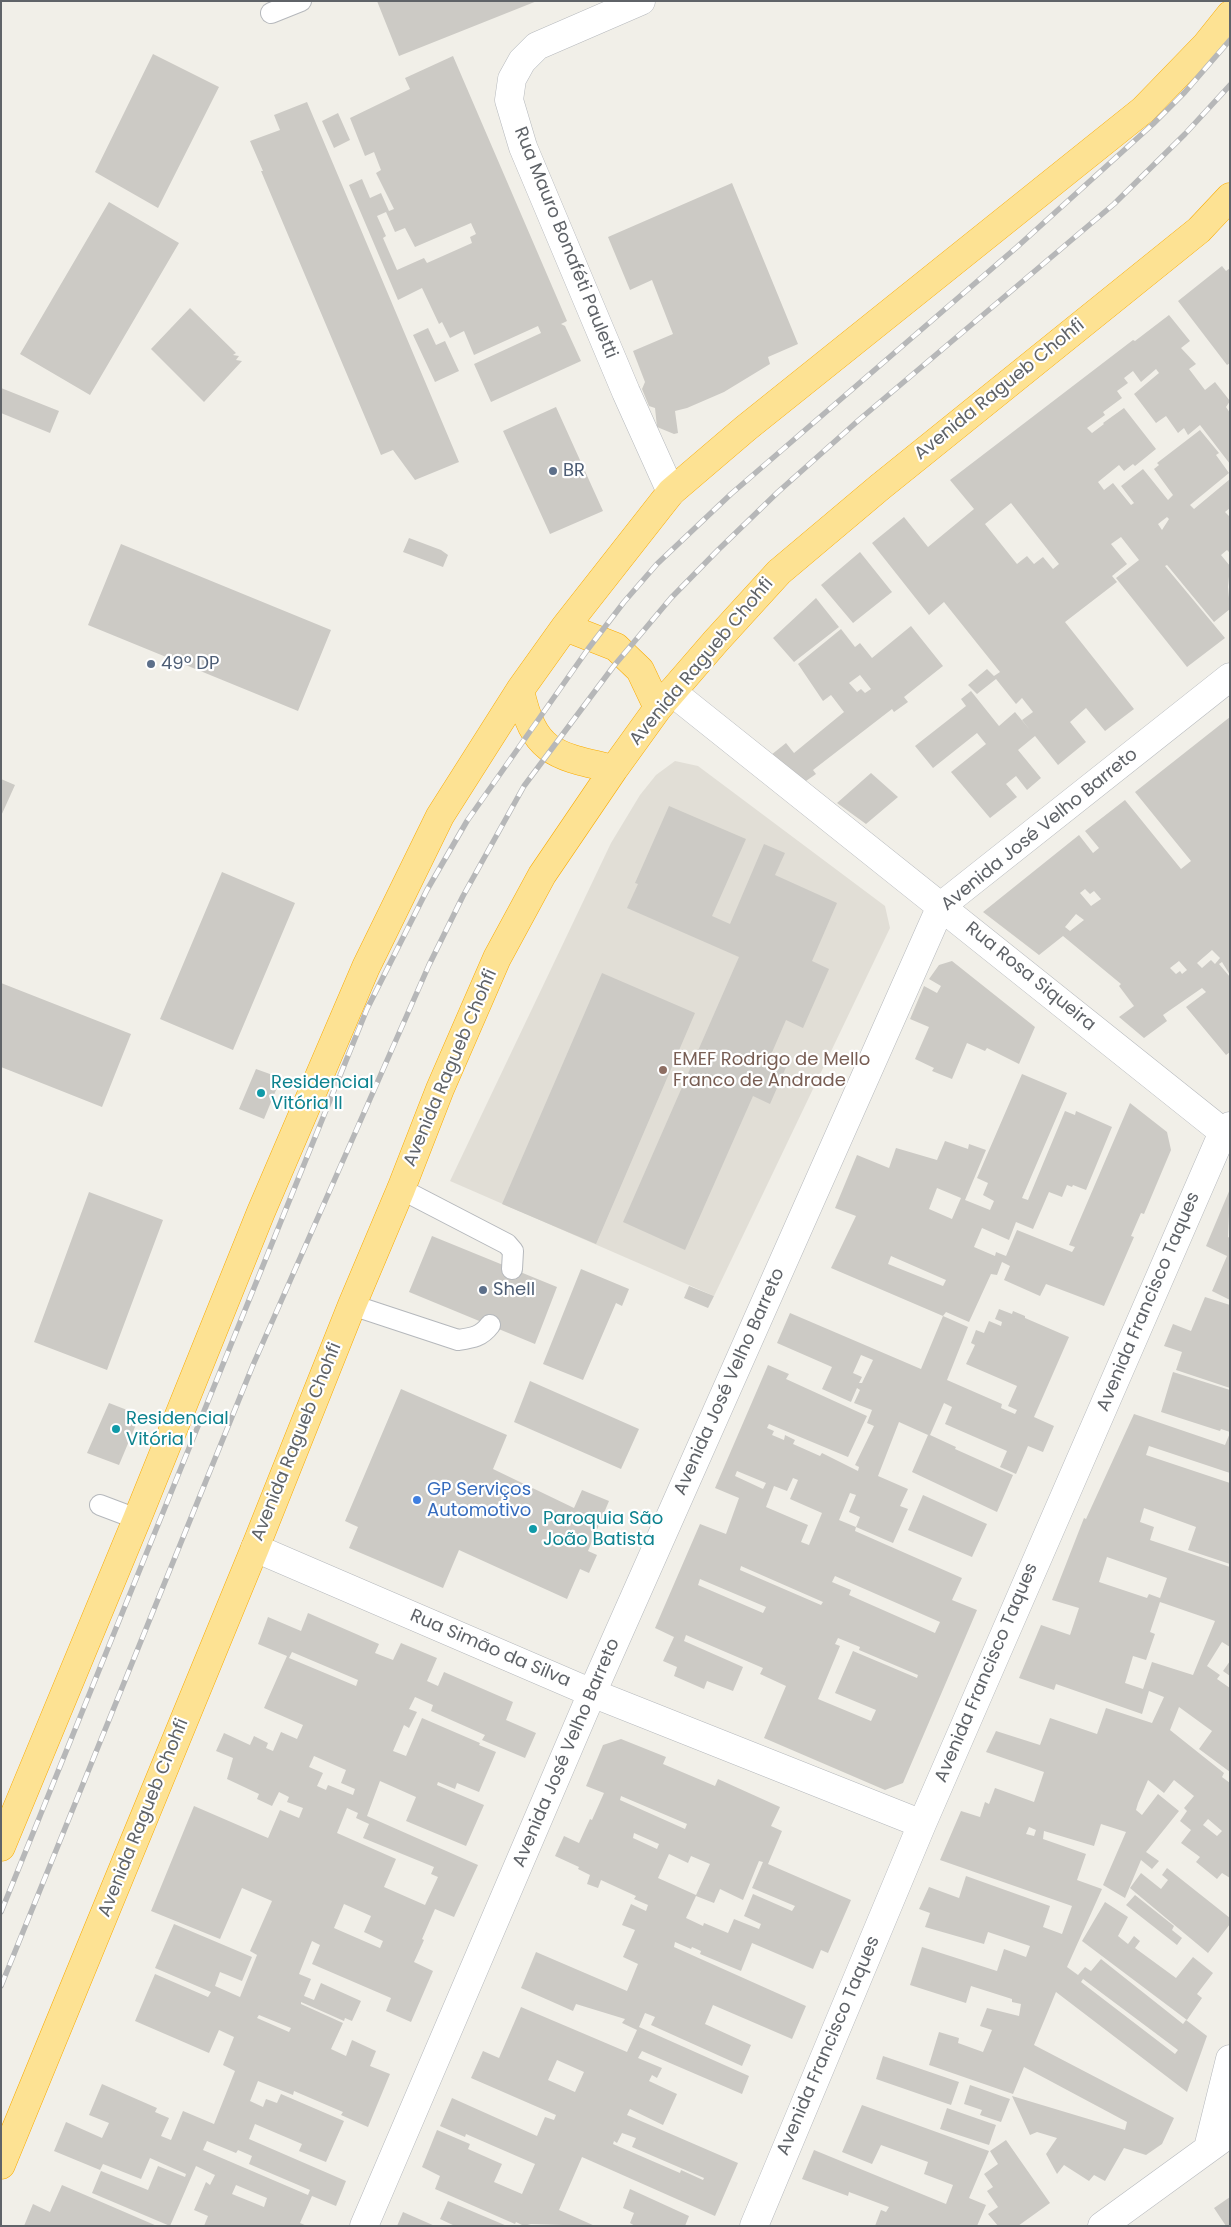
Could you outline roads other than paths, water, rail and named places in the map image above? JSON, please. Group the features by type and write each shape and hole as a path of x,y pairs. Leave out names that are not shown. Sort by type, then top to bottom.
{"highway":[{"path":"1,1847 138,1519 261,1212 366,967 440,816 520,690 565,627 671,492 754,422 1143,110 1206,45 1230,15"},
{"name":"Avenida Ragueb Chohfi","path":"1,2165 256,1548 352,1304 401,1189 440,1090 497,958 542,875 614,769 665,700 779,572 880,487 1199,230 1230,197"},
{"path":"565,627 616,647 640,670 665,700"},
{"path":"520,690 525,713 543,745 560,756 614,769"}],"street":[{"name":"Rua Mauro Bonaféti Pauletti","path":"641,1 537,46 522,60 512,79 509,100 527,156 626,392 671,492"},
{"name":"Avenida José Velho Barreto","path":"364,2226 592,1693 941,906 1230,677"},
{"name":"Rua Rosa Siqueira","path":"665,700 941,906 1226,1129"},
{"name":"Avenida Francisco Taques","path":"754,2226 922,1824 1226,1129"},
{"name":"Rua Simão da Silva","path":"256,1548 592,1693 922,1824"},
{"path":"1208,2148 1230,2060"},
{"path":"1102,2226 1230,2133"}],"lane":[{"path":"271,13 300,1"},
{"path":"401,1189 507,1244 513,1251 512,1269"},
{"path":"352,1304 458,1340 473,1338 483,1334 490,1325"},
{"path":"100,1505 138,1519"}],"railway":[{"path":"1,1912 367,1009 427,890 467,821 588,649 624,602 657,564 731,494 1017,247 1153,124 1185,92 1230,40"},
{"path":"1,1986 253,1365 429,965 463,896 524,786 613,667 671,598 718,550 778,492 860,419 1114,204 1185,134 1230,85"}],"place":[{"name":"BR","path":"553,471"},
{"name":"49º DP","path":"151,664"},
{"name":"EMEF Rodrigo de Mello Franco de Andrade","path":"663,1070"},
{"name":"Residencial Vitória II","path":"261,1093"},
{"name":"Shell","path":"483,1290"},
{"name":"Residencial Vitória I","path":"116,1429"},
{"name":"GP Serviços Automotivo","path":"417,1500"},
{"name":"Paroquia São João Batista","path":"533,1529"}]}
